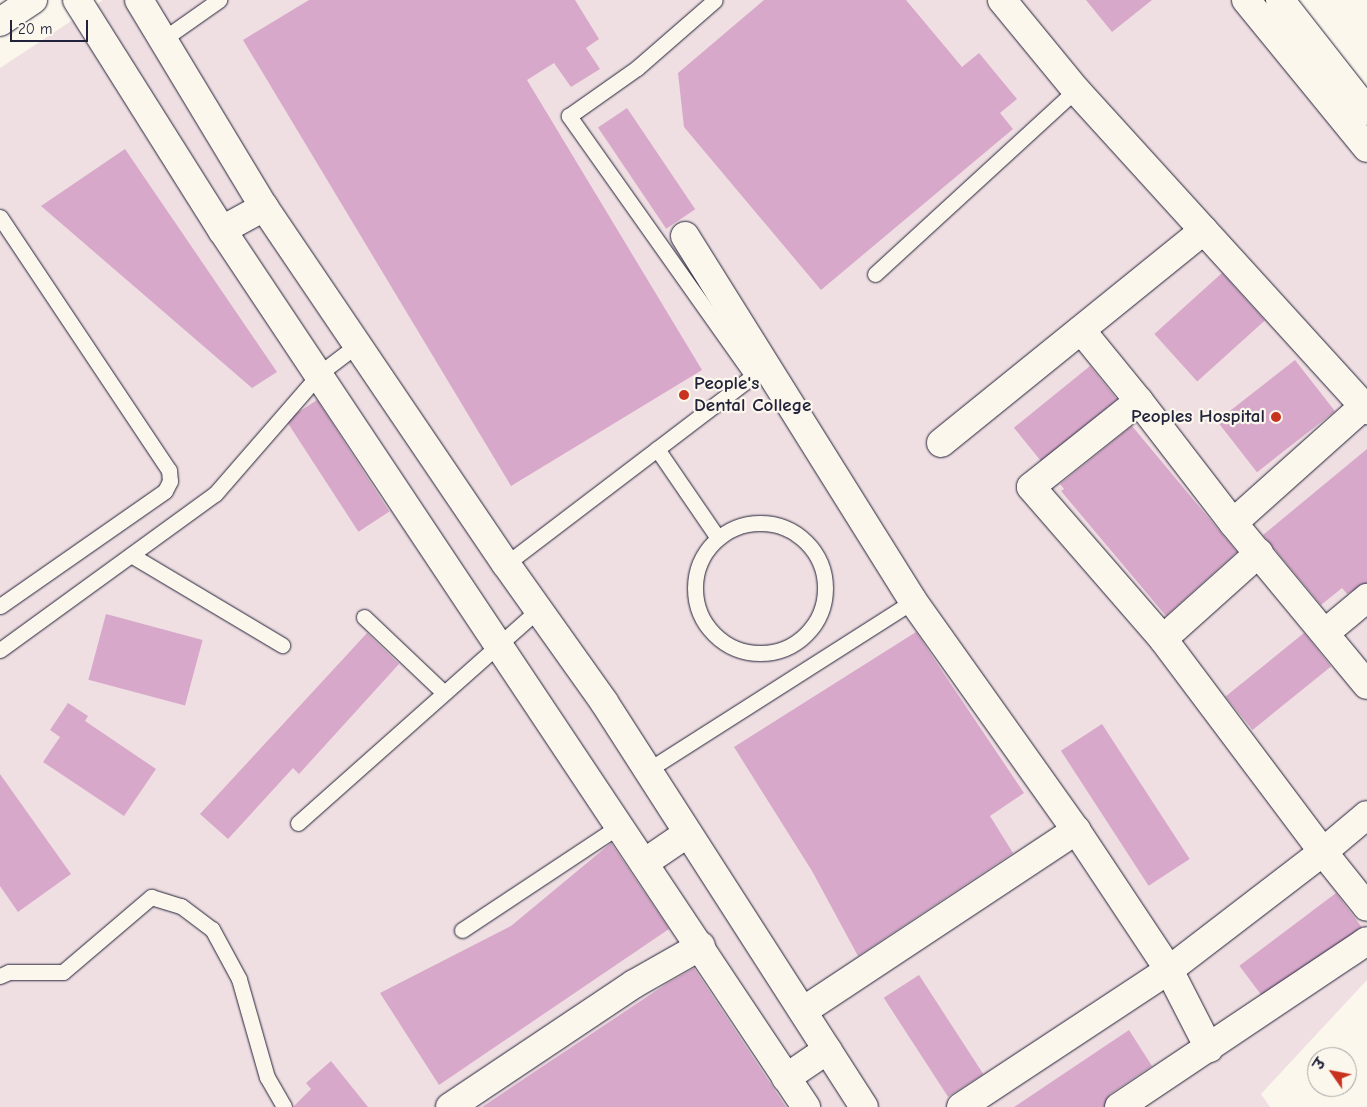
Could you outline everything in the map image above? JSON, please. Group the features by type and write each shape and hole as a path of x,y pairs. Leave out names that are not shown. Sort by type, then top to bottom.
{"street":[{"path":"0,22 33,0"},
{"path":"77,0 222,230 320,373 497,644 701,946 806,1107"},
{"path":"139,0 264,207 648,770 864,1107"},
{"path":"1002,0 1076,90 1366,408 1233,523"},
{"path":"1246,0 1367,148"},
{"path":"1280,0 1367,111"},
{"path":"222,230 264,207"},
{"path":"941,443 1204,230"},
{"path":"685,236 913,601 1076,830 1169,970 1209,1048"},
{"path":"1081,330 1139,401 1233,523 1367,685"},
{"path":"1139,401 1031,487 1163,639 1323,852 1367,907"},
{"path":"1163,639 1259,553"},
{"path":"1325,633 1367,598"},
{"path":"961,1107 1169,970 1323,852 1367,815"},
{"path":"803,1011 1076,830"},
{"path":"644,864 688,833"},
{"path":"1119,1107 1367,941"},
{"path":"450,1107 634,984 701,946"},
{"path":"786,1078 827,1050"}],"lane":[{"path":"162,40 220,0"},
{"path":"506,564 753,376 569,116 637,68 715,0"},
{"path":"875,274 1076,90"},
{"path":"0,217 169,470 170,481 165,490 0,606"},
{"path":"0,650 215,494 320,373 358,344"},
{"path":"658,449 718,538"},
{"path":"755,522 777,524 798,534 814,549 824,569 826,590 822,611 812,630 796,644 777,652 742,651 717,639 704,623 696,603 695,581 701,559 718,538 755,522"},
{"path":"130,555 282,645"},
{"path":"648,770 913,601"},
{"path":"298,823 497,644 538,610"},
{"path":"364,617 443,692"},
{"path":"462,930 619,826"},
{"path":"0,976 9,972 63,972 151,897 181,906 212,929 239,979 267,1077 284,1107"}],"shaded area":[{"name":"People's Dental College","path":"103,0 1235,0 1367,156 1367,980 1261,1094 1270,1107 0,1107 0,68"}],"building":[{"path":"309,0 575,0 599,39 586,48 600,69 571,87 554,63 527,80 702,370 511,486 243,40"},
{"path":"764,0 906,0 962,67 979,53 1017,99 1000,113 1013,129 821,290 684,127 678,73"},
{"path":"1086,0 1152,0 1112,32"},
{"path":"627,108 695,209 666,229 598,128"},
{"path":"125,149 277,372 252,388 41,206"},
{"path":"1222,273 1265,321 1197,381 1154,334"},
{"path":"1295,360 1335,411 1257,472 1217,421"},
{"path":"1090,366 1117,399 1041,461 1014,428"},
{"path":"317,400 389,512 358,532 286,420"},
{"path":"1132,426 1237,552 1166,616 1061,491 1064,489 1060,484"},
{"path":"1367,449 1367,583 1347,594 1342,588 1321,605 1263,535"},
{"path":"106,614 203,640 185,706 88,680"},
{"path":"916,632 1024,793 990,816 1013,853 858,956 812,871 734,747"},
{"path":"367,633 399,664 299,774 293,768 228,839 200,814"},
{"path":"1304,633 1331,666 1253,730 1226,697"},
{"path":"68,703 88,716 85,721 156,769 124,816 43,762 60,737 50,730"},
{"path":"1102,724 1190,859 1149,886 1061,751"},
{"path":"0,774 71,874 18,912 0,886"},
{"path":"611,843 669,929 439,1085 380,993 511,926"},
{"path":"1336,893 1362,927 1265,1000 1239,966"},
{"path":"694,968 786,1107 482,1107 666,984"},
{"path":"919,975 983,1074 948,1097 884,998"},
{"path":"1129,1030 1152,1066 1110,1094 1104,1107 1014,1107"},
{"path":"331,1061 368,1107 293,1107 311,1089 306,1083"}],"place":[{"name":"People's Dental College","path":"684,395"},
{"name":"Peoples Hospital","path":"1276,417"}]}
